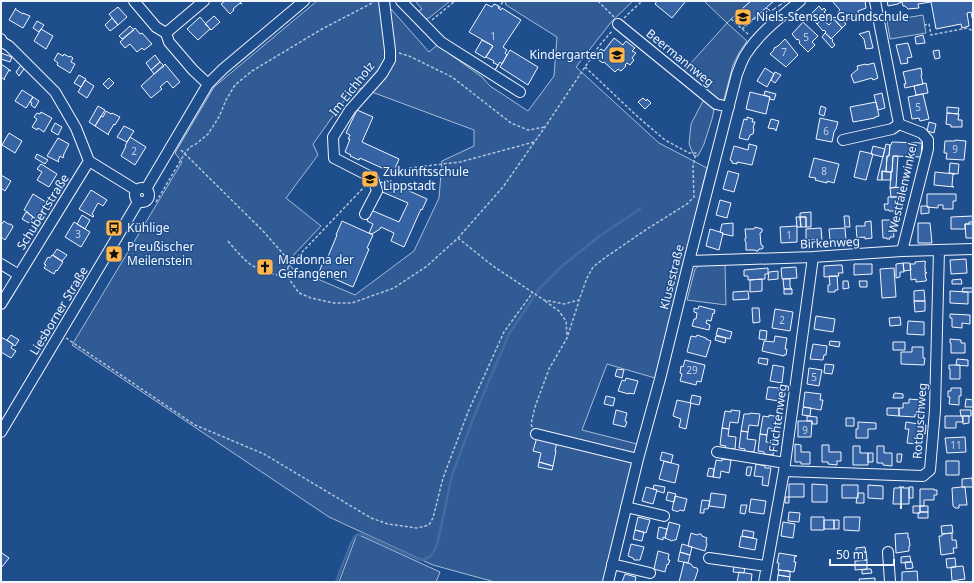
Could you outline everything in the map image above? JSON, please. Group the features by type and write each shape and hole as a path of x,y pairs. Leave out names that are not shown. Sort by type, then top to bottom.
{"street":[{"path":"134,1 156,27 166,33 170,42 193,70 208,84"},
{"path":"166,33 204,1"},
{"path":"1,41 9,46 55,92 76,128 89,162 141,190 174,143 208,84 223,69 304,1"},
{"name":"Im Eichholz","path":"373,178 334,158 333,137 350,110 382,74 390,60 384,1"},
{"path":"401,1 441,42 520,92"},
{"name":"Klusestraße","path":"608,582 737,74 745,55 756,41 800,1"},
{"path":"843,140 892,129 899,124 875,1"},
{"name":"Beermannweg","path":"618,24 716,104 729,107"},
{"name":"Westfalenwinkel","path":"899,124 922,133 928,140 928,149 902,251"},
{"name":"Schubertstraße","path":"1,304 89,162"},
{"path":"366,214 377,191 373,178"},
{"name":"Liesborner Straße","path":"1,432 138,202 134,196 135,192 141,190"},
{"name":"Birkenweg","path":"689,261 813,257 973,248"},
{"name":"Rotbuschweg","path":"717,452 785,467 923,476 930,470 935,410 939,250"},
{"name":"Füchtenweg","path":"764,582 785,467 813,257"},
{"path":"1,264 19,275"},
{"path":"536,434 638,459"},
{"path":"626,507 664,516"},
{"path":"888,552 890,582"},
{"path":"709,558 766,566"},
{"path":"612,564 650,573"}],"path":[{"path":"156,202 185,153 190,147 208,134 220,117 226,100 235,85 252,71 322,29 376,1"},
{"path":"424,26 455,1"},
{"path":"499,9 503,1"},
{"path":"598,1 614,16 618,24"},
{"path":"174,143 276,245 285,256 288,267 287,276 299,293 311,298 334,303 352,303 394,288 427,266 458,238 503,187 600,46 618,24 642,1"},
{"path":"742,29 764,11"},
{"path":"731,19 756,41"},
{"path":"924,25 929,24 931,35 967,28 973,31"},
{"path":"390,50 409,56 452,77 511,122 528,130 545,127"},
{"path":"585,67 638,117 665,140 689,153 696,153 693,166 694,198"},
{"path":"409,168 460,162 534,142"},
{"path":"288,267 373,178"},
{"path":"536,434 531,424 535,407 549,369 567,338 587,278 593,267 694,198 706,197"},
{"path":"458,238 493,266 559,311 566,321 567,338"},
{"path":"228,241 254,268 272,275 287,276"},
{"path":"60,334 195,425 264,454 371,518 388,524 417,528 429,525 433,518 443,478 468,412 504,332 533,292"},
{"path":"544,300 564,304 579,300"}],"shaded area":[{"path":"317,1 381,1 384,9 391,9 429,52 437,45 482,77 490,86 528,111 554,76 557,37 506,5 505,1 633,1 612,21 576,67 659,143 707,168 655,378 607,364 582,430 637,444 603,582 495,582 433,565 329,517 72,345 182,162 175,153 214,87","holes":["361,88 474,130 474,146 442,161 439,198 414,251 355,295 292,268 288,261 321,226 286,198 318,155 313,144 343,102"]},
{"path":"415,1 450,1 429,18 423,20 416,13 422,9"},
{"path":"704,1 751,1 727,23"},
{"path":"923,15 926,33 890,39 887,21"},
{"path":"727,23 747,41 733,65 723,103 715,100 682,73"},
{"path":"703,101 715,105 704,144 698,156 694,156 689,144 691,124"},
{"path":"701,264 725,264 726,305 687,300 695,269"},
{"path":"357,534 440,572 436,582 339,582"}],"building":[{"path":"225,1 239,1 242,4 240,3 230,14 221,4"},
{"path":"657,1 686,1 672,18 655,4"},
{"path":"751,1 774,1 745,26 735,15"},
{"path":"832,1 865,1 866,8 858,11 859,14 844,21 837,13 840,10"},
{"path":"887,1 973,1 973,17 972,18 971,12 967,13 969,26 962,28 961,24 936,29 931,2 918,4 919,8 908,9 903,6 902,2 888,6"},
{"path":"486,4 492,7 494,4 499,6 498,8 501,10 502,8 521,20 503,47 507,50 505,53 507,55 502,64 500,62 495,70 498,65 486,57 493,46 469,32"},
{"path":"819,6 822,10 824,8 826,10 824,12 830,17 825,22 822,19 817,24 809,16"},
{"path":"118,7 127,17 118,25 109,14"},
{"path":"15,9 30,16 23,28 9,20"},
{"path":"838,15 846,24 842,28 834,19"},
{"path":"214,16 220,22 211,30 205,24"},
{"path":"200,17 210,29 198,40 187,29"},
{"path":"112,18 118,25 110,31 105,25"},
{"path":"822,19 829,25 834,19 842,28 831,39 817,24"},
{"path":"37,21 44,25 39,32 33,28"},
{"path":"803,22 818,36 812,42 815,45 808,52 792,34"},
{"path":"130,26 134,30 122,39 119,36"},
{"path":"135,28 152,44 144,50 142,48 137,52 130,44 125,48 120,42"},
{"path":"41,29 53,36 46,49 34,41"},
{"path":"869,31 873,48 866,49 864,39 859,34"},
{"path":"825,33 833,40 832,41 835,45 832,48 822,37"},
{"path":"923,35 925,43 916,44 915,37"},
{"name":"Kindergarten","path":"614,38 623,45 626,41 635,48 632,51 636,53 632,58 634,60 630,65 627,63 621,71 618,69 615,72 604,62 603,63 597,59 600,56 597,53 601,49 604,51"},
{"path":"785,39 798,55 786,67 770,54 774,48"},
{"path":"482,40 493,46 485,58 475,52"},
{"path":"908,43 912,57 907,58 908,63 901,64 896,45"},
{"path":"510,50 538,67 528,85 500,67"},
{"path":"939,50 940,58 935,59 933,51"},
{"path":"1,53 12,57 10,62 1,59"},
{"path":"58,53 63,56 64,54 73,58 71,62 75,64 70,73 57,65 58,63 54,60"},
{"path":"155,55 160,62 151,70 146,63"},
{"path":"160,62 164,66 154,74 151,70"},
{"path":"874,63 878,78 873,80 872,78 854,83 851,75 858,69 857,66"},
{"path":"1,64 11,71 9,70 4,79 5,80 1,77"},
{"path":"165,64 180,82 173,88 167,81 160,87 162,89 151,98 141,86"},
{"path":"21,65 24,69 19,76 16,72"},
{"path":"765,68 774,74 767,87 757,81"},
{"path":"921,68 923,84 905,88 904,84 906,84 903,72"},
{"path":"775,72 781,75 775,83 771,80"},
{"path":"79,75 86,79 81,87 74,83"},
{"path":"109,78 114,83 108,89 103,84"},
{"path":"85,80 94,86 87,98 78,92"},
{"path":"926,83 928,93 916,95 914,86"},
{"path":"22,90 33,97 26,108 15,101"},
{"path":"765,91 776,94 774,100 769,99 770,97 764,95"},
{"path":"750,92 770,97 766,114 746,109"},
{"path":"882,93 885,108 878,110 874,95"},
{"path":"923,94 929,119 920,121 919,118 912,119 908,97"},
{"path":"33,97 39,101 35,108 30,102"},
{"path":"643,98 646,101 647,99 651,103 645,109 638,102"},
{"path":"876,102 879,116 853,122 850,107"},
{"path":"98,106 105,110 95,126 89,122"},
{"path":"821,106 826,108 824,116 819,114"},
{"path":"947,107 959,108 958,114 947,113"},
{"path":"357,110 373,117 362,142 399,159 393,173 360,158 359,160 345,152 350,139 348,139 350,135 346,133"},
{"path":"106,111 120,117 115,125 114,124 108,134 109,135 95,126"},
{"path":"41,112 52,118 44,132 38,128 37,130 32,127 37,119 34,117 37,113 40,114"},
{"path":"947,113 959,114 958,120 962,120 962,127 951,127 951,125 946,124"},
{"path":"747,117 753,119 752,122 755,122 753,134 750,135 748,140 739,138 744,119 747,120"},
{"path":"820,118 838,122 832,142 816,139"},
{"path":"771,119 779,121 776,131 775,129 768,128"},
{"path":"929,122 936,124 934,133 927,131"},
{"path":"55,123 62,127 58,135 51,131"},
{"path":"124,126 134,131 127,142 117,137"},
{"path":"9,133 22,141 15,153 2,145"},
{"path":"130,137 146,147 135,165 121,156"},
{"path":"58,138 69,144 63,158 60,156 59,162 47,156"},
{"path":"945,141 966,141 964,160 946,159 947,153 944,153"},
{"path":"892,142 922,143 921,157 893,156 892,172 886,172 887,156 889,156 890,145"},
{"path":"749,144 757,146 752,165 737,162 737,164 732,163 730,160 734,146 748,150"},
{"path":"886,144 890,145 889,156 887,156 886,172 882,171 882,180 877,180"},
{"path":"873,146 885,149 883,157 871,154"},
{"path":"860,151 873,154 866,180 854,177"},
{"path":"37,154 48,160 45,164 35,158"},
{"path":"893,156 898,156 896,187 890,188 892,172"},
{"path":"814,158 839,164 834,183 827,181 827,183 815,180 816,178 809,177"},
{"path":"950,163 959,164 958,174 949,173"},
{"path":"41,164 57,174 49,187 37,180 42,172 37,169"},
{"path":"728,171 739,174 734,192 723,189"},
{"path":"882,171 891,172 891,180 882,180"},
{"path":"935,172 955,174 953,174 952,186 954,187 934,185"},
{"path":"1,175 11,181 5,191 1,188"},
{"name":"Zukunftsschule Lippstadt","path":"385,180 427,199 404,247 391,241 394,233 381,227 372,234 369,233 373,224 367,221 371,210 399,222 408,203 380,191 382,187 380,186 381,182 384,183"},
{"path":"902,187 902,197 891,197 890,188"},
{"path":"91,190 107,200 103,206 98,203 92,214 94,216 93,217 79,209"},
{"path":"33,194 46,202 36,219 24,210"},
{"path":"927,194 956,194 956,201 953,201 953,209 943,209 943,205 938,205 938,208 927,207"},
{"path":"888,197 900,197 901,211 885,210 884,204 888,204"},
{"path":"720,200 731,203 727,218 716,215"},
{"path":"921,206 929,207 929,213 921,214"},
{"path":"26,212 33,217 29,223 22,219"},
{"path":"811,212 811,227 806,227 806,217 800,217 800,213"},
{"path":"82,215 90,220 85,229 77,224"},
{"path":"844,216 849,216 850,227 845,227"},
{"path":"973,216 973,222 965,224 965,229 951,229 951,217"},
{"path":"796,217 800,217 801,227 797,227"},
{"path":"800,217 806,217 806,227 801,227"},
{"path":"882,220 890,220 891,227 893,227 894,237 890,237 890,239 883,238"},
{"path":"4,221 13,227 5,240 1,237 1,225"},
{"path":"342,221 373,235 367,248 369,249 353,287 319,272 325,258 327,259"},
{"path":"871,221 872,238 857,238 856,226 865,226 865,222"},
{"path":"74,222 90,232 81,247 65,237"},
{"path":"733,223 733,236 720,232 722,224"},
{"path":"918,223 930,223 932,243 918,243"},
{"path":"965,224 973,224 973,238 966,238"},
{"path":"797,226 797,242 781,243 780,227"},
{"path":"755,227 762,229 762,232 760,233 761,245 763,248 759,249 758,251 746,250 745,229 754,229"},
{"path":"821,228 822,241 806,240 806,229"},
{"path":"845,228 846,240 830,240 829,229"},
{"path":"710,229 723,233 719,250 706,246"},
{"path":"57,249 67,255 62,261 53,255"},
{"path":"52,255 63,262 54,274 44,268 46,265 44,264 48,257 50,258"},
{"path":"966,259 967,273 951,274 950,260"},
{"path":"925,261 925,272 927,273 925,273 927,280 916,282 916,279 911,280 910,264"},
{"path":"903,263 910,263 911,270 904,271"},
{"path":"903,263 904,272 900,272 900,277 896,278 896,264"},
{"path":"854,264 872,264 872,274 854,275"},
{"path":"842,265 843,273 838,273 839,276 824,277 824,266"},
{"path":"796,267 797,278 782,279 781,268"},
{"path":"768,268 768,274 765,274 765,279 748,280 748,276 744,276 744,270"},
{"path":"894,268 896,297 882,298 880,269"},
{"path":"778,271 778,279 768,280 769,272"},
{"path":"829,276 837,276 838,290 835,290 835,292 828,292 828,285 830,285"},
{"path":"762,279 762,291 750,292 750,280"},
{"path":"783,279 790,279 790,287 792,289 784,289"},
{"path":"961,279 962,284 952,284 952,280"},
{"path":"843,281 848,281 849,288 843,289"},
{"path":"859,281 867,281 867,287 860,287"},
{"path":"963,288 973,288 973,292 962,292"},
{"path":"784,289 792,289 792,294 784,294"},
{"path":"924,290 925,301 914,301 914,291"},
{"path":"748,291 749,299 733,300 733,292"},
{"path":"950,291 968,292 968,304 950,303"},
{"path":"914,301 925,301 925,311 915,312"},
{"path":"699,306 715,310 711,321 707,320 706,323 710,325 709,330 692,326 694,319 696,319 697,313 694,312 694,308 698,309"},
{"path":"752,308 759,308 760,322 753,323"},
{"path":"775,309 793,312 790,331 772,328"},
{"path":"950,314 970,315 970,324 962,323 962,328 952,327 952,318 950,318"},
{"path":"816,316 835,319 833,332 814,329"},
{"path":"900,317 901,325 890,326 889,318"},
{"path":"908,321 924,322 924,335 907,334"},
{"path":"718,328 732,332 730,339 716,335"},
{"path":"760,330 767,331 766,340 759,339"},
{"path":"11,335 19,340 15,346 7,340"},
{"path":"697,335 711,341 706,357 687,352 691,336 696,337"},
{"path":"716,336 726,338 725,343 715,340"},
{"path":"775,336 787,338 785,349 787,349 786,355 784,356 762,351 764,341 774,342"},
{"path":"1,337 13,344 11,348 16,351 11,358 1,352"},
{"path":"950,339 961,340 961,343 965,343 965,353 951,353"},
{"path":"830,341 840,342 839,347 829,345"},
{"path":"893,342 905,342 905,350 893,350"},
{"path":"813,344 827,346 826,355 824,355 823,360 810,359"},
{"path":"912,347 923,347 923,358 925,358 924,365 901,364 901,352 912,352"},
{"path":"759,358 768,359 767,365 758,363"},
{"path":"957,359 968,360 968,366 956,365"},
{"path":"685,360 705,365 701,382 697,381 696,385 680,381 682,374 680,373 681,366 683,367"},
{"path":"825,364 834,365 832,374 824,373"},
{"path":"773,365 784,367 782,383 770,381"},
{"path":"949,365 960,365 960,379 950,379"},
{"path":"809,368 822,370 819,386 807,384"},
{"path":"617,369 624,370 622,378 615,376"},
{"path":"626,378 638,381 634,394 618,391 622,380 625,381"},
{"path":"768,387 779,388 780,392 777,401 766,399"},
{"path":"951,388 961,388 959,405 949,404 950,397 948,397 948,391 951,391"},
{"path":"805,392 821,394 820,400 823,400 821,410 803,407"},
{"path":"895,393 903,394 903,398 893,398"},
{"path":"692,395 701,397 699,405 690,403"},
{"path":"606,396 615,398 613,406 604,404"},
{"path":"909,399 921,400 921,414 915,414 915,417 899,416 899,408 903,408 903,403 909,403"},
{"path":"966,399 973,400 973,407 965,407"},
{"path":"677,400 691,403 686,429 679,427 681,419 673,416"},
{"path":"804,407 811,408 810,416 802,415"},
{"path":"887,408 899,408 899,416 887,415"},
{"path":"616,410 627,413 625,421 627,422 625,427 613,424"},
{"path":"731,410 740,411 738,423 730,422 729,429 722,428 725,411 731,412"},
{"path":"960,410 971,410 971,416 961,416"},
{"path":"744,414 760,414 758,426 749,425 748,432 741,431"},
{"path":"769,415 779,417 777,429 768,428 767,435 760,434 763,416 769,417"},
{"path":"807,416 817,417 817,424 812,424 812,421 807,421"},
{"path":"945,416 962,416 963,422 956,422 956,428 945,428"},
{"path":"963,416 969,416 969,423 963,424"},
{"path":"846,418 854,418 854,426 846,426"},
{"path":"798,421 812,421 811,437 798,437"},
{"path":"858,422 876,423 876,429 868,429 868,438 856,438"},
{"path":"906,422 919,424 917,444 907,443 909,429 905,429"},
{"path":"919,424 926,425 925,434 918,434"},
{"path":"722,428 729,429 728,436 736,437 735,449 725,448 726,446 720,445"},
{"path":"741,431 748,432 747,439 756,440 754,452 744,451 745,449 739,448"},
{"path":"760,434 767,435 766,442 775,443 773,455 764,454 764,452 758,451"},
{"path":"537,437 557,442 553,466 539,462 541,453 533,451"},
{"path":"965,437 966,452 947,453 945,438"},
{"path":"795,444 801,445 801,452 810,452 810,464 795,462"},
{"path":"822,445 829,445 829,452 841,452 841,461 837,461 837,465 822,462"},
{"path":"853,446 860,446 860,453 868,453 868,465 853,465"},
{"path":"877,446 884,446 884,453 892,453 892,466 877,463"},
{"path":"662,452 673,455 671,463 660,460"},
{"path":"868,453 873,453 873,462 868,462"},
{"path":"897,454 902,454 901,462 897,462"},
{"path":"722,459 731,460 729,473 721,471 720,478 713,477 716,460 722,461"},
{"path":"664,461 679,465 675,483 659,479"},
{"path":"946,461 959,461 959,475 946,475"},
{"path":"539,462 553,466 552,470 538,467"},
{"path":"756,464 765,466 765,468 771,468 768,486 762,485 763,477 754,476"},
{"path":"747,467 752,467 750,476 746,475"},
{"path":"709,468 714,469 713,477 707,476"},
{"path":"972,478 973,487 962,487 962,479"},
{"path":"789,484 804,484 804,497 789,497"},
{"path":"812,484 827,485 827,502 812,502"},
{"path":"654,485 665,487 664,493 653,489"},
{"path":"842,485 858,485 858,498 842,498"},
{"path":"868,485 883,486 883,499 868,498"},
{"path":"646,487 657,490 653,504 642,501"},
{"path":"901,487 901,504 893,504 894,488"},
{"path":"901,487 909,488 909,504 901,504"},
{"path":"909,487 913,487 913,498 909,498"},
{"path":"965,487 967,505 959,505 959,508 955,508 953,506 952,488"},
{"path":"920,489 937,490 937,495 934,495 934,500 924,500 924,506 920,506"},
{"path":"668,492 676,494 674,502 666,500"},
{"path":"711,493 726,495 724,508 709,506"},
{"path":"858,493 864,493 864,503 856,503"},
{"path":"675,496 687,499 684,511 680,510 677,512 672,510"},
{"path":"785,497 789,497 789,503 785,503"},
{"path":"751,499 766,501 764,514 749,512"},
{"path":"702,500 710,501 708,509 704,509 704,513 700,513"},
{"path":"741,505 747,505 745,514 740,513"},
{"path":"913,506 920,506 920,513 913,513"},
{"path":"920,506 928,506 928,512 920,512"},
{"path":"789,512 800,513 799,522 788,521"},
{"path":"928,512 928,518 918,518 918,513"},
{"path":"638,517 650,520 646,533 635,530"},
{"path":"811,517 824,517 824,530 811,530"},
{"path":"844,517 860,517 859,531 844,530"},
{"path":"824,520 834,520 834,529 824,529"},
{"path":"834,520 839,520 839,529 834,529"},
{"path":"669,522 680,525 676,540 672,541 665,538"},
{"path":"783,522 795,524 793,538 781,536"},
{"path":"952,525 953,533 942,534 941,526"},
{"path":"659,527 667,529 663,540 657,538"},
{"path":"635,530 644,532 642,541 633,539"},
{"path":"743,530 754,532 753,538 742,536"},
{"path":"691,533 697,535 701,534 707,538 705,551 688,546"},
{"path":"908,533 910,546 909,551 896,553 895,534"},
{"path":"952,533 952,540 956,540 957,548 953,548 954,553 941,555 939,536 942,536 942,534"},
{"path":"741,536 757,539 755,550 739,547"},
{"path":"631,544 644,547 640,560 634,560 628,556"},
{"path":"682,544 692,547 690,555 680,552"},
{"path":"865,547 866,552 856,553 856,548"},
{"path":"658,551 669,554 668,560 670,560 668,565 667,564 665,572 654,569"},
{"path":"680,552 690,555 688,563 678,561"},
{"path":"866,552 867,560 855,561 854,554"},
{"path":"1,553 9,558 2,567 1,567"},
{"path":"779,553 797,556 795,556 794,562 796,562 794,572 778,570 779,563 777,563"},
{"path":"910,556 911,562 901,563 901,557"},
{"path":"955,558 956,567 947,568 946,559"},
{"path":"867,560 867,569 855,570 855,561"},
{"path":"684,562 691,564 698,570 693,582 679,582"},
{"path":"905,562 912,562 913,568 906,569"},
{"path":"734,566 745,567 744,573 733,572"},
{"path":"963,566 965,579 952,581 951,567"},
{"path":"871,569 872,573 862,574 862,570"},
{"path":"779,570 790,571 790,577 778,575"},
{"path":"917,571 918,582 902,582 902,572"},
{"path":"739,572 752,574 751,582 737,582"},
{"path":"625,574 636,577 635,582 622,582"},
{"path":"778,575 790,577 789,581 791,582 777,582"},
{"path":"875,578 875,582 860,582 859,579"}],"waterway":[{"path":"336,582 355,536 362,534 420,560 428,558 432,554 438,541 452,475 475,414 509,334 539,289 563,265 601,235 640,209"}],"fence":[{"path":"766,8 771,11 786,1"}],"place":[{"name":"Niels-Stensen-Grundschule","path":"743,17"},
{"name":"Kindergarten","path":"617,55"},
{"name":"Zukunftsschule Lippstadt","path":"370,179"},
{"name":"Kühlige","path":"114,228"},
{"name":"Preußischer Meilenstein","path":"114,254"},
{"name":"Madonna der Gefangenen","path":"265,267"}]}
